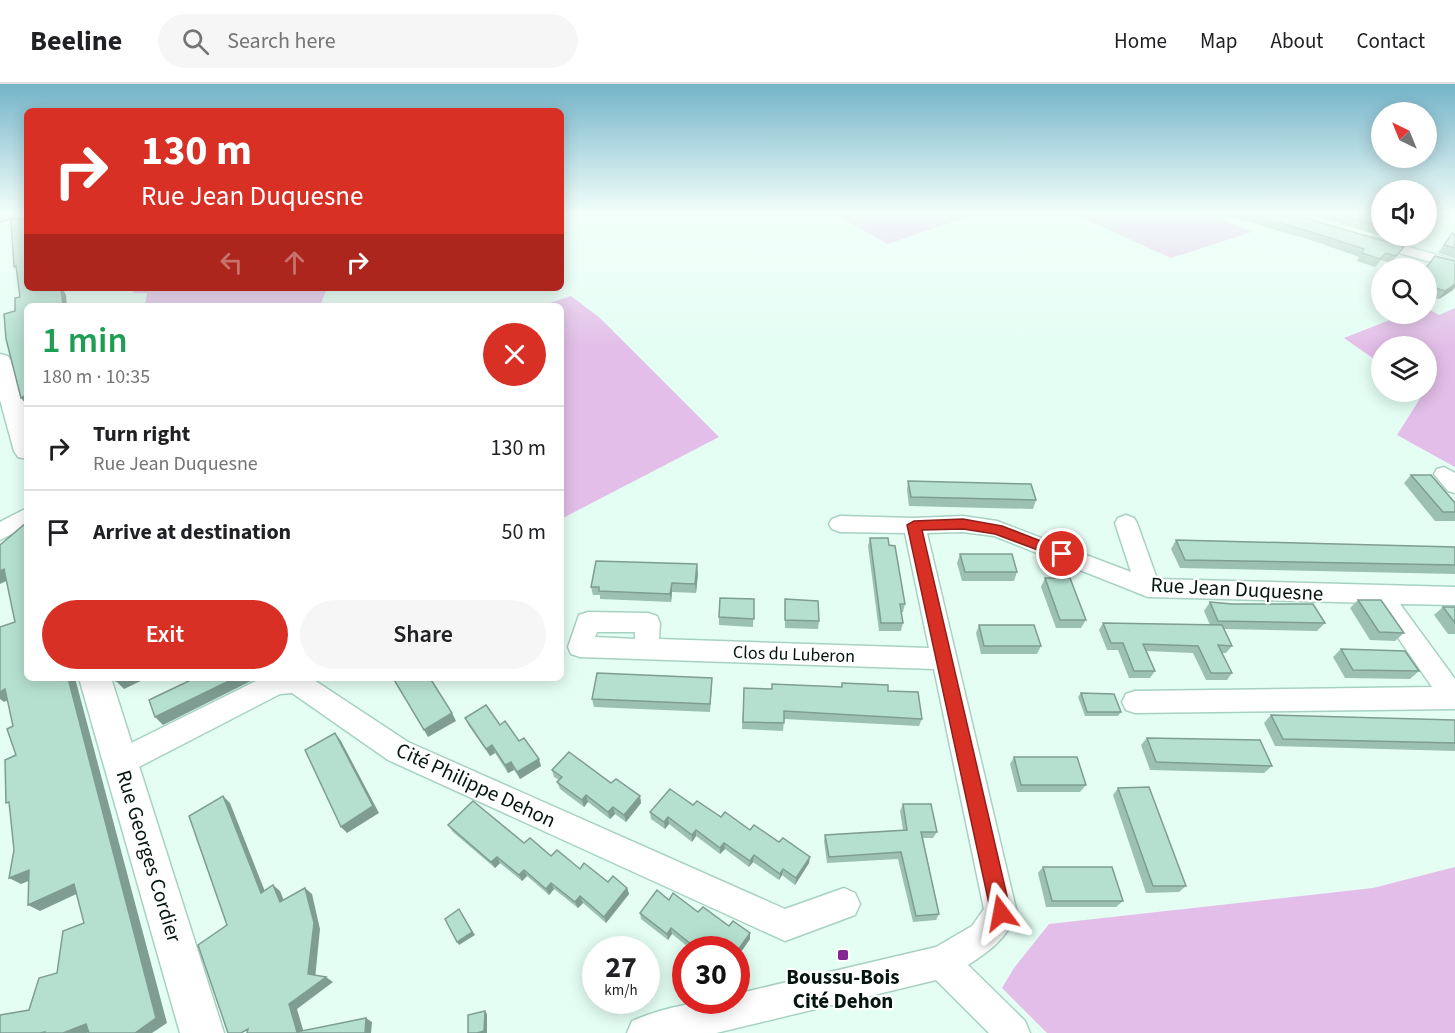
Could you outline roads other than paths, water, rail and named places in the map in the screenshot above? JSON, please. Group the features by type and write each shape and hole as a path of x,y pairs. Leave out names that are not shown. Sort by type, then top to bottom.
{"street":[{"path":"1432,258 1455,265"},
{"path":"0,362 24,441"},
{"path":"0,532 24,518"},
{"path":"1126,523 1148,588"},
{"name":"Rue Jean Duquesne","path":"840,524 963,524 997,529 1148,588 1455,596"},
{"path":"644,1033 942,962 983,937 1001,913 942,659 914,525"},
{"path":"1135,702 1454,698 1381,595"},
{"name":"Clos du Luberon","path":"646,649 942,659"},
{"name":"Rue Georges Cordier","path":"96,681 202,1033"},
{"name":"Cité Philippe Dehon","path":"121,762 277,683 296,682 398,751 785,925 844,904"},
{"path":"942,962 1013,1033"}],"place":[{"name":"Boussu-Bois Cité Dehon","path":"843,955"}]}
